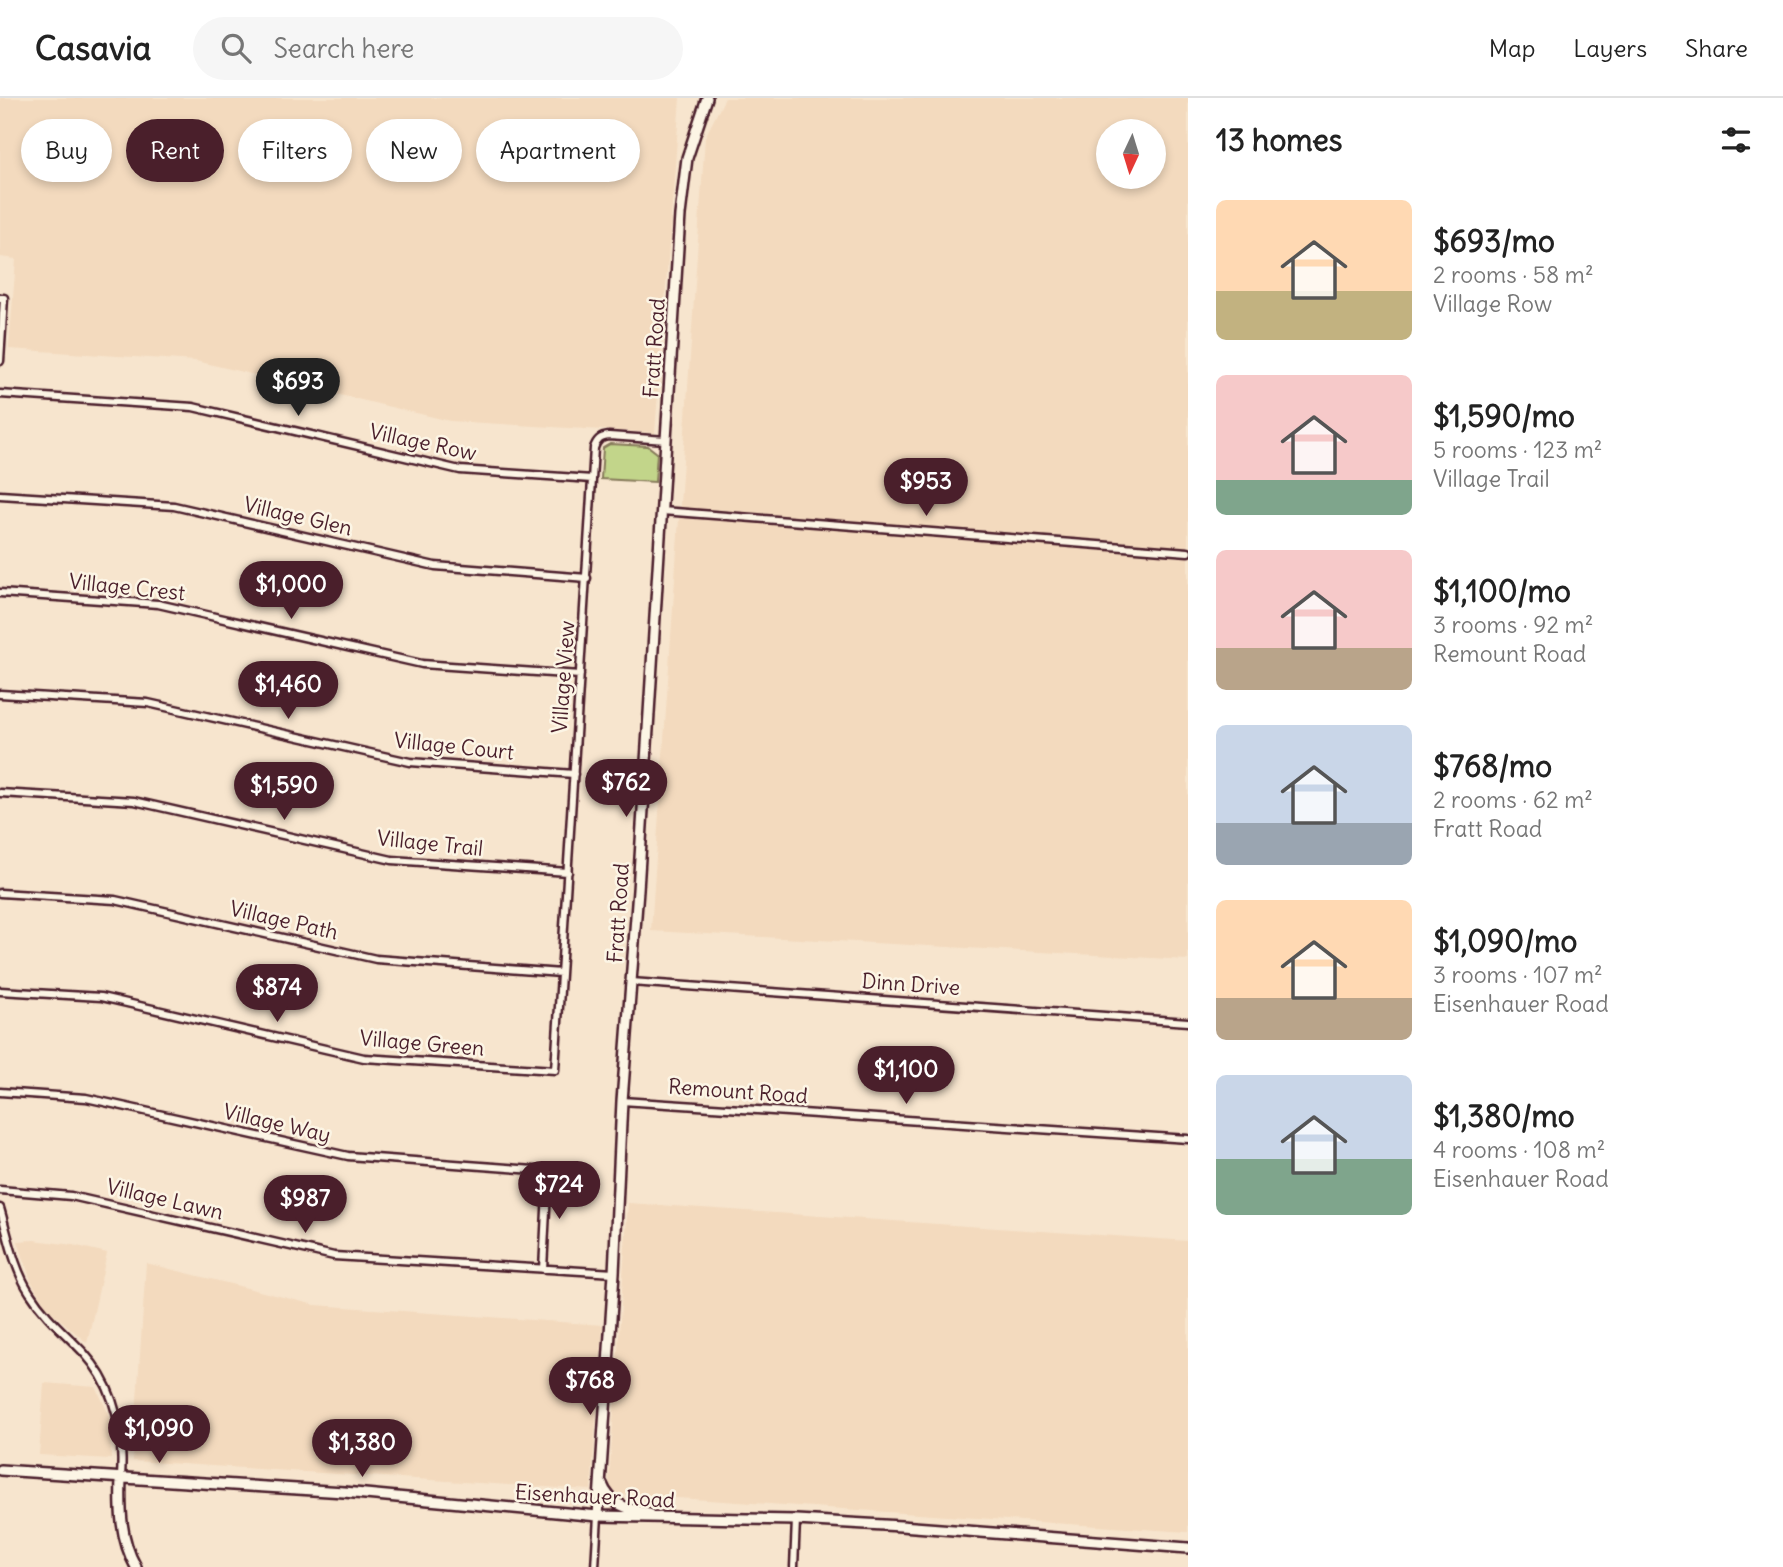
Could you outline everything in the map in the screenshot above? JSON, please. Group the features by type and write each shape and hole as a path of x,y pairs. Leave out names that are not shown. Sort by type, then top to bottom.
{"street":[{"name":"Fratt Road","path":"595,1567 622,1101 682,193 687,158 705,98"},
{"path":"0,361 2,298"},
{"name":"Village Row","path":"0,394 193,407 460,470 592,479"},
{"name":"Village View","path":"555,1070 594,448 600,438 609,436 666,440"},
{"name":"Village Glen","path":"0,495 174,506 435,566 587,578"},
{"path":"662,511 1188,552"},
{"name":"Village Crest","path":"0,593 158,604 422,664 580,675"},
{"name":"Village Court","path":"0,694 148,703 410,762 574,774"},
{"name":"Village Trail","path":"0,793 134,801 392,860 568,872"},
{"name":"Village Path","path":"0,893 115,900 376,959 561,973"},
{"name":"Dinn Drive","path":"631,982 1188,1022"},
{"name":"Village Green","path":"0,991 100,998 364,1058 555,1070"},
{"name":"Village Way","path":"0,1091 86,1098 348,1156 548,1171 542,1269"},
{"name":"Remount Road","path":"622,1101 1188,1139"},
{"name":"Village Lawn","path":"0,1190 71,1196 334,1256 614,1273"},
{"path":"0,1208 28,1290 54,1325 86,1354 112,1397 120,1425 122,1526 136,1567"},
{"name":"Eisenhauer Road","path":"0,1470 344,1492 598,1516 796,1520 1188,1548"},
{"path":"601,1479 606,1493 618,1505 671,1519"},
{"path":"794,1567 796,1520"}],"shaded area":[{"path":"0,98 680,98 655,433 450,421 196,361 9,349 16,259 0,257"},
{"path":"725,98 1188,98 1188,960 651,931 705,137"},
{"path":"628,1203 1188,1241 1188,1532 617,1494 611,1488 609,1480"},
{"path":"34,1240 107,1253 87,1343 47,1308 31,1281 18,1241"},
{"path":"146,1263 315,1305 603,1325 591,1490 133,1461"},
{"path":"44,1383 96,1387 110,1417 111,1459 39,1455"}],"green space":[{"path":"610,444 648,446 657,453 655,482 601,479 603,448"}]}
